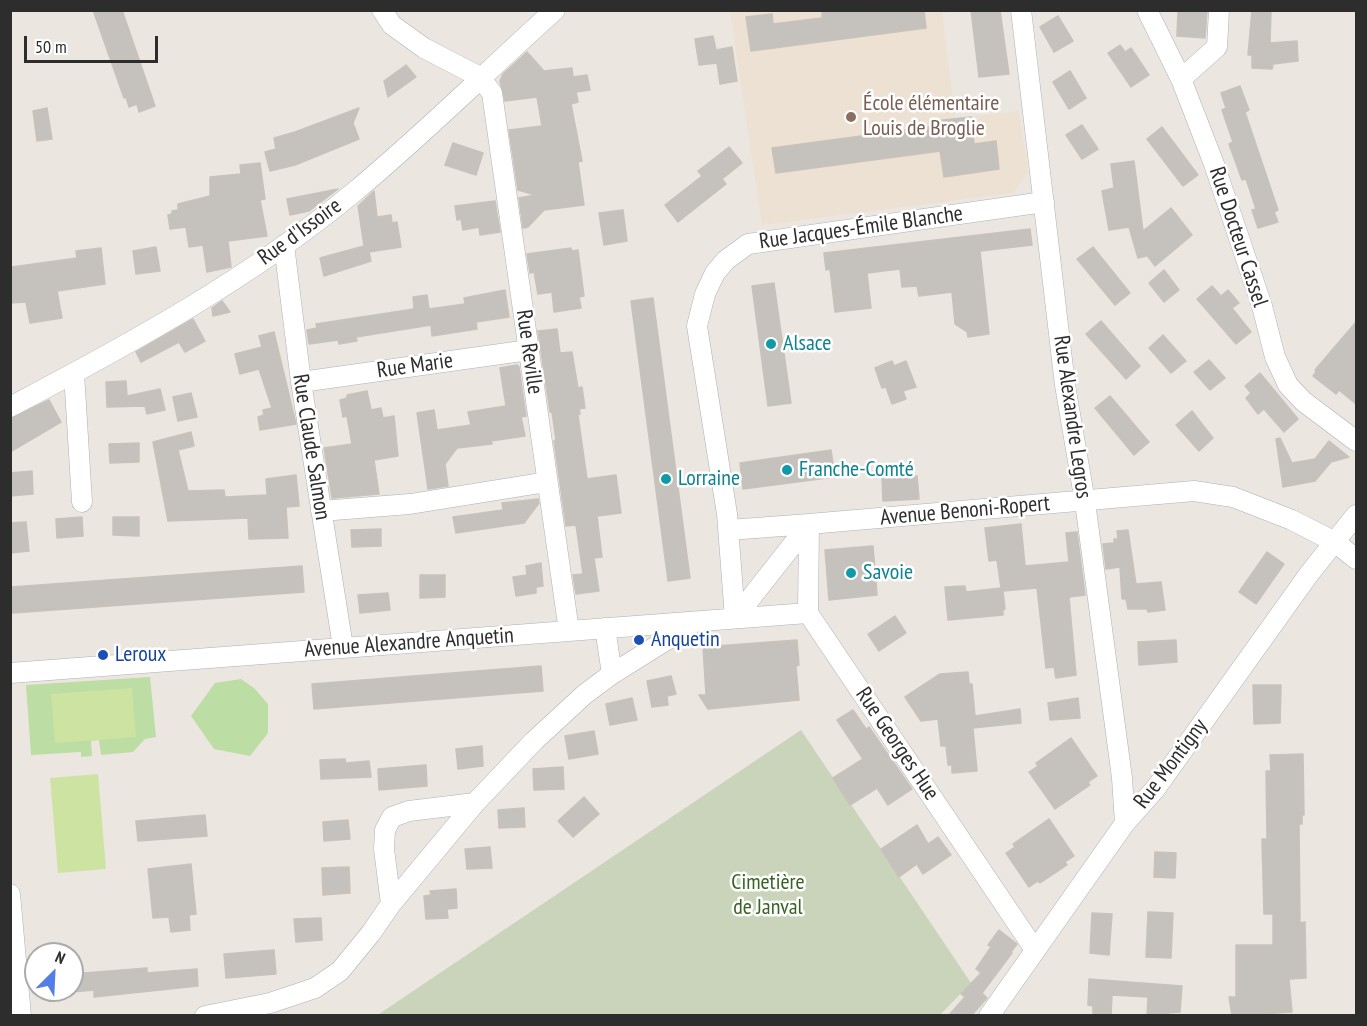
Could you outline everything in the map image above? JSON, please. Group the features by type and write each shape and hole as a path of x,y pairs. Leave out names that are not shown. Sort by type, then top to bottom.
{"street":[{"path":"382,10 392,25 424,48 480,77"},
{"name":"Rue d'Issoire","path":"10,406 171,320 284,245 353,193 555,10"},
{"name":"Rue Alexandre Legros","path":"1021,10 1065,385 1085,501 1122,778 1125,823"},
{"path":"1181,79 1217,47 1219,10"},
{"name":"Rue Docteur Cassel","path":"1152,14 1181,79 1214,164 1262,306 1275,357 1288,385 1303,401 1356,441"},
{"name":"Rue Reville","path":"480,77 492,93 569,630"},
{"name":"Rue Jacques-Émile Blanche","path":"735,618 729,530 697,326 705,294 715,273 726,260 748,244 1044,202"},
{"name":"Rue Claude Salmon","path":"284,245 301,382 343,647"},
{"name":"Rue Marie","path":"301,382 529,350"},
{"path":"74,373 82,502"},
{"path":"321,511 410,504 547,482"},
{"name":"Avenue Benoni-Ropert","path":"729,530 1194,491 1233,497 1292,520 1335,543 1356,559"},
{"name":"Rue Montigny","path":"989,1016 1125,823 1156,788 1309,574 1356,515"},
{"path":"808,613 809,524"},
{"path":"735,618 809,524"},
{"name":"Avenue Alexandre Anquetin","path":"10,673 808,613"},
{"name":"Rue Georges Hue","path":"808,613 1035,950"},
{"path":"205,1016 270,1003 315,988 340,971 371,933 390,904 474,803 534,741 585,694 612,674 681,629 699,621"},
{"path":"605,628 612,674"},
{"path":"390,904 384,849 385,830 392,817 409,811 474,803"},
{"path":"10,894 21,1016"}],"shaded area":[{"name":"École élémentaire Louis de Broglie","path":"730,11 962,11 942,13 955,118 1019,111 1028,173 1013,193 762,225"}],"green space":[{"path":"150,677 156,737 145,739 133,752 101,755 99,740 91,741 92,756 81,757 81,752 31,755 26,685"},
{"path":"241,679 254,688 268,704 268,733 250,756 214,749 191,716 215,683"},
{"path":"132,688 136,737 55,743 51,694"},
{"name":"Cimetière de Janval","path":"801,730 971,983 940,1015 376,1016"},
{"path":"98,774 106,869 58,873 50,778"}],"building":[{"path":"93,10 122,10 155,106 139,112 137,104 129,107"},
{"path":"822,10 864,10 864,12 924,10 926,28 751,51 746,17 772,14 773,24 822,18"},
{"path":"971,10 1000,10 1009,74 979,77"},
{"path":"1178,10 1207,10 1205,38 1177,36"},
{"path":"1252,10 1271,10 1270,43 1297,41 1298,61 1273,64 1272,69 1252,68 1252,55 1248,55"},
{"path":"1058,16 1073,41 1054,52 1040,27"},
{"path":"713,36 716,50 732,47 737,81 720,84 717,63 699,65 695,39"},
{"path":"1120,45 1125,52 1131,48 1149,75 1131,87 1108,53"},
{"path":"527,52 544,71 572,68 573,77 587,75 590,90 576,92 578,102 571,104 582,161 578,162 584,205 544,210 528,227 523,228 519,198 535,195 518,190 509,130 542,126 537,97 505,101 500,81 503,74"},
{"path":"406,65 416,77 388,97 384,81"},
{"path":"1070,71 1086,98 1069,109 1053,82"},
{"path":"1240,86 1249,110 1245,112 1278,210 1274,212 1278,222 1258,228 1252,210 1256,209 1246,179 1242,180 1229,144 1233,142 1222,110 1226,108 1221,93"},
{"path":"47,108 52,139 37,141 33,111"},
{"path":"359,108 353,123 359,139 295,165 270,171 265,152 276,149 274,138"},
{"path":"971,117 974,144 996,141 999,169 944,177 940,151 776,173 772,148 936,126 935,121"},
{"path":"1082,125 1098,149 1082,159 1066,135"},
{"path":"1162,127 1198,175 1183,186 1147,139"},
{"path":"453,143 483,153 476,175 445,165"},
{"path":"729,147 742,163 722,179 726,184 678,222 665,205 702,176 698,171"},
{"path":"1134,161 1143,231 1171,208 1192,235 1155,266 1146,254 1138,258 1129,227 1109,230 1102,191 1114,188 1111,164"},
{"path":"260,163 265,199 260,200 267,236 228,241 231,267 207,272 203,245 189,247 186,227 170,229 168,215 178,210 178,204 210,196 210,177 241,174 240,165"},
{"path":"338,189 309,211 290,215 287,199"},
{"path":"374,191 377,217 391,215 392,223 397,222 401,247 369,252 371,261 324,276 320,258 364,246 358,206"},
{"path":"495,201 500,232 480,235 479,227 463,230 461,219 457,220 455,206"},
{"path":"623,210 627,241 604,245 599,213"},
{"path":"1030,229 1032,245 980,251 989,334 968,337 967,332 955,324 952,292 919,296 917,286 902,287 900,269 867,273 871,308 835,312 830,269 826,270 824,253"},
{"path":"156,247 160,271 136,274 133,251"},
{"path":"1093,247 1130,293 1115,305 1077,259"},
{"path":"101,248 105,284 57,291 62,318 30,323 26,302 10,303 10,270 13,270 12,267 77,258 76,251"},
{"path":"571,248 572,251 578,250 584,296 579,297 581,308 554,312 552,292 538,294 534,272 530,273 527,254"},
{"path":"1164,270 1179,290 1164,302 1149,283"},
{"name":"Alsace","path":"774,283 791,403 768,406 752,286"},
{"path":"1212,286 1221,296 1228,290 1239,303 1232,308 1251,332 1236,344 1197,299"},
{"path":"505,290 509,317 476,322 477,329 432,336 431,325 356,337 357,341 339,344 338,340 309,344 307,330 317,328 316,324 414,309 413,297 427,295 429,309 465,304 464,298"},
{"name":"Lorraine","path":"653,298 690,578 668,581 631,301"},
{"path":"222,301 230,312 213,316 212,308"},
{"path":"193,319 205,341 185,352 179,342 141,362 136,352"},
{"path":"1101,321 1140,366 1126,379 1086,334"},
{"path":"1356,322 1356,404 1339,390 1336,394 1313,376 1315,370"},
{"path":"557,329 560,353 572,352 578,388 582,387 585,408 579,409 580,414 578,415 587,479 616,475 621,513 597,516 602,557 594,558 599,591 576,594 573,575 583,574 576,525 566,526 552,412 550,412 538,331"},
{"path":"274,332 296,424 260,430 258,417 264,415 263,410 272,408 259,369 240,374 235,354 262,347 259,336"},
{"path":"1163,335 1186,361 1171,373 1149,348"},
{"path":"1209,360 1225,378 1210,390 1194,372"},
{"path":"892,361 894,366 906,361 916,387 903,391 906,399 892,404 886,387 882,388 875,368"},
{"path":"517,365 526,416 521,417 525,436 491,441 492,444 457,448 445,464 448,486 428,489 417,413 434,410 437,430 471,425 468,412 506,406 500,368"},
{"path":"1260,373 1298,419 1284,432 1264,409 1258,414 1246,398 1251,393 1245,386"},
{"path":"126,381 127,396 160,389 165,410 147,414 145,406 107,407 106,382"},
{"path":"367,391 371,410 381,408 383,418 394,416 398,456 374,460 379,494 332,498 324,448 352,444 347,416 343,417 340,400 347,398 347,395"},
{"path":"191,393 197,417 178,421 173,397"},
{"path":"1110,396 1149,442 1134,455 1095,408"},
{"path":"49,400 61,422 10,452 10,419"},
{"path":"1192,411 1213,438 1199,451 1176,425"},
{"path":"191,432 194,446 178,450 188,491 224,490 225,497 267,495 266,479 296,475 299,506 286,507 288,538 249,539 248,518 168,521 153,442"},
{"path":"1280,438 1292,463 1315,459 1329,441 1349,457 1331,462 1315,481 1283,487 1276,439"},
{"path":"139,443 139,462 110,463 109,444"},
{"name":"Franche-Comté","path":"831,450 835,477 743,489 740,463"},
{"path":"32,471 33,494 10,496 10,473"},
{"path":"917,476 919,499 883,501 882,478"},
{"path":"538,499 539,503 524,523 456,533 453,517 503,510 502,503"},
{"path":"82,517 83,536 57,538 56,519"},
{"path":"113,517 139,517 139,536 113,535"},
{"path":"26,522 29,551 10,553 10,523"},
{"path":"1021,524 1025,566 1069,562 1066,533 1077,532 1085,595 1069,597 1076,675 1056,678 1054,667 1046,668 1037,588 1003,591 1005,609 1003,615 948,620 945,587 965,586 966,592 1001,588 997,560 989,561 985,528"},
{"path":"381,529 381,546 352,547 351,530"},
{"path":"1128,530 1136,584 1161,582 1165,610 1148,612 1147,609 1128,609 1126,599 1122,599 1120,567 1106,569 1103,544 1114,543 1114,539 1118,539 1117,531"},
{"name":"Savoie","path":"873,546 877,595 829,600 825,550"},
{"path":"1267,552 1284,564 1256,604 1239,592"},
{"path":"541,563 543,586 536,587 536,593 516,596 513,577 527,575 526,566"},
{"path":"302,566 304,592 12,613 11,587"},
{"path":"420,575 445,575 445,597 420,598"},
{"path":"388,593 390,610 360,613 358,595"},
{"path":"895,616 906,633 879,651 868,634"},
{"path":"797,640 799,665 796,666 799,700 708,709 699,695 706,695 703,647"},
{"path":"1176,640 1177,662 1139,665 1138,642"},
{"path":"541,666 543,691 314,709 312,684"},
{"path":"968,672 969,684 972,684 975,716 1020,709 1021,723 973,728 977,771 952,773 952,765 948,765 946,746 941,746 938,719 921,721 905,697 940,674"},
{"path":"671,676 676,694 667,696 668,705 652,707 647,681"},
{"path":"1253,685 1281,685 1280,723 1254,724"},
{"path":"632,698 637,720 610,725 606,704"},
{"path":"1078,698 1080,718 1050,720 1048,703"},
{"path":"853,710 866,729 869,727 912,789 888,805 877,788 850,805 833,778 863,759 837,720"},
{"path":"594,731 598,754 569,759 565,736"},
{"path":"1071,738 1097,776 1088,782 1090,785 1055,809 1029,772 1038,766 1036,763"},
{"path":"482,746 483,766 458,769 456,749"},
{"path":"1303,754 1304,815 1302,815 1302,824 1299,824 1300,923 1305,922 1306,978 1289,979 1292,1012 1232,1016 1229,997 1236,997 1236,945 1273,945 1273,914 1264,914 1262,839 1267,839 1266,771 1271,771 1270,755"},
{"path":"345,759 346,763 369,761 371,777 321,779 320,760"},
{"path":"426,765 427,786 379,790 378,769"},
{"path":"563,767 564,789 534,790 533,769"},
{"path":"584,797 599,814 573,837 558,821"},
{"path":"524,808 525,827 499,828 498,810"},
{"path":"205,815 207,836 138,841 136,821"},
{"path":"1049,819 1074,856 1065,862 1067,865 1040,883 1038,881 1029,887 1006,853 1015,847 1013,844"},
{"path":"348,820 350,839 324,841 323,822"},
{"path":"917,825 928,844 938,837 951,855 923,874 917,864 899,877 881,849"},
{"path":"490,847 492,868 467,869 465,849"},
{"path":"1155,852 1176,853 1175,878 1154,877"},
{"path":"191,864 196,914 189,915 190,930 171,932 169,917 153,918 148,869"},
{"path":"349,867 350,893 323,895 322,868"},
{"path":"456,889 457,908 447,909 448,918 426,919 424,896 431,895 430,891"},
{"path":"1148,912 1173,913 1171,958 1146,957"},
{"path":"1092,913 1112,914 1109,955 1090,953"},
{"path":"321,918 322,940 296,942 294,919"},
{"path":"999,930 1017,944 982,993 987,998 971,1016 948,1016 965,997 961,994 981,973 976,969 991,947 988,945"},
{"path":"274,950 276,974 226,978 224,954"},
{"path":"147,968 147,973 197,969 198,986 94,997 94,990 84,991 84,973"},
{"path":"1089,979 1182,986 1180,1012 1168,1013 1168,1016 1147,1016 1148,997 1112,995 1111,1016 1093,1015 1093,1006 1088,1005"}],"place":[{"name":"École élémentaire Louis de Broglie","path":"851,117"},
{"name":"Alsace","path":"771,344"},
{"name":"Franche-Comté","path":"787,470"},
{"name":"Lorraine","path":"666,479"},
{"name":"Savoie","path":"851,573"},
{"name":"Anquetin","path":"639,640"},
{"name":"Leroux","path":"103,655"}]}
